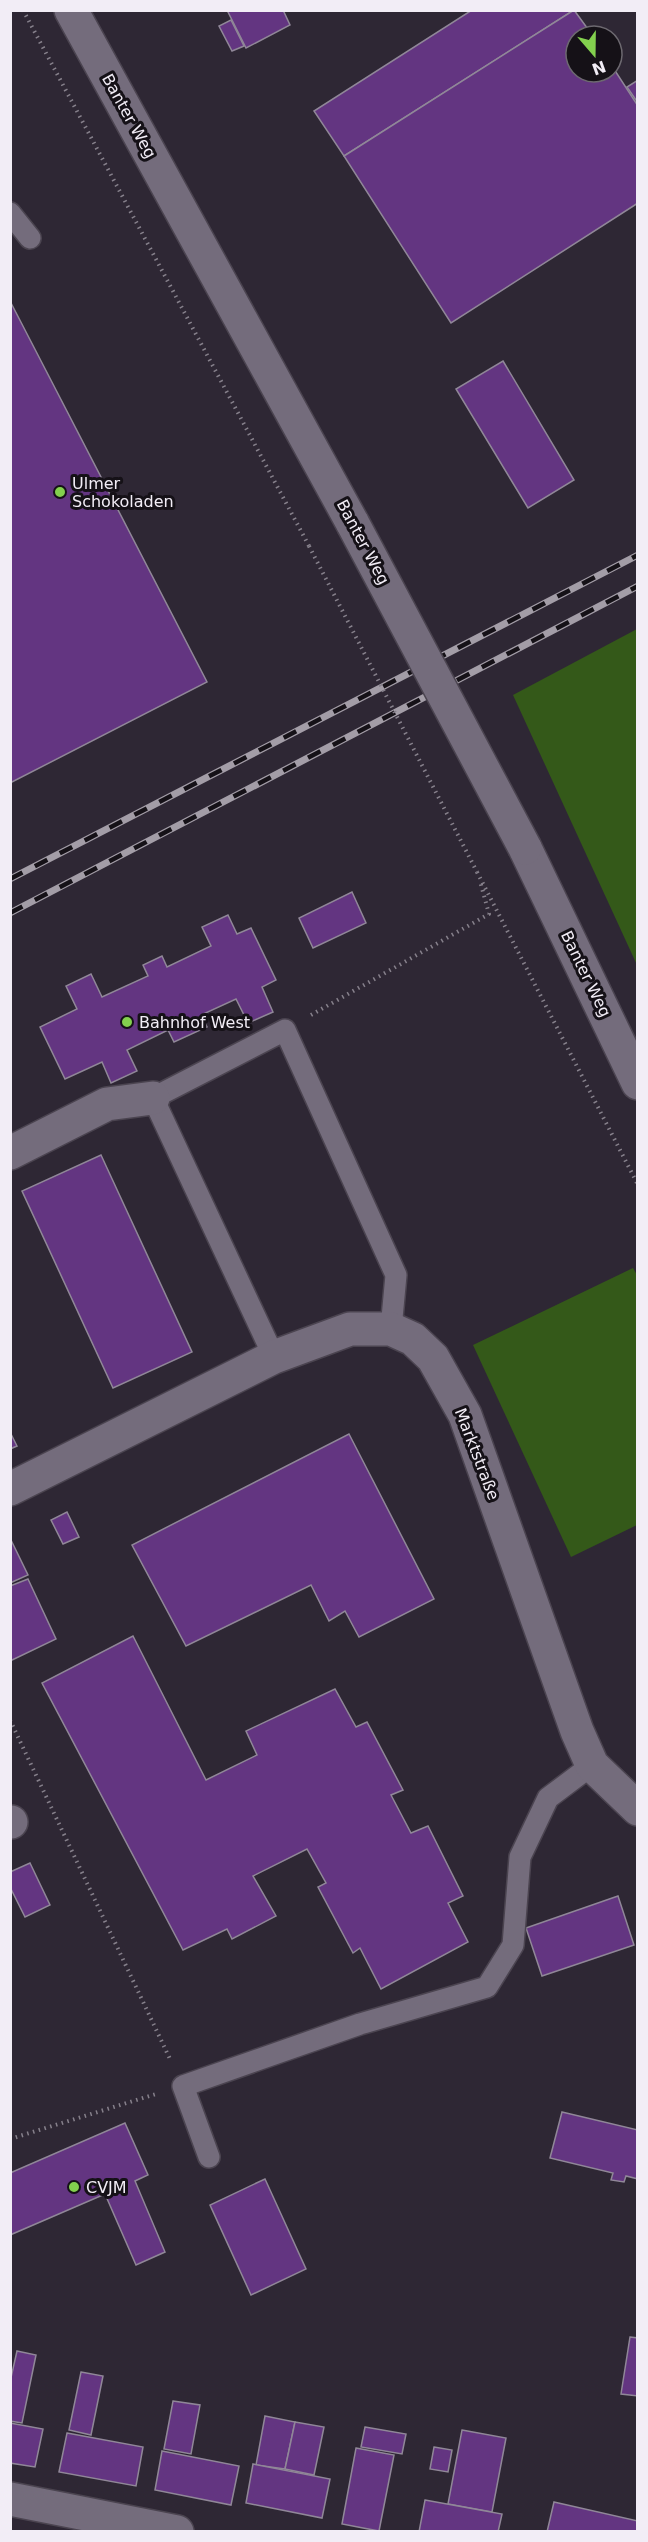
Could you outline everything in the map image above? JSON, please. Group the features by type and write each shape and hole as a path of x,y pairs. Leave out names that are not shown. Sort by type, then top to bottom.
{"street":[{"name":"Banter Weg","path":"71,10 353,524 525,848 638,1083"},
{"path":"10,1153 107,1104 153,1098"},
{"name":"Marktstraße","path":"10,1489 274,1357 350,1329 391,1329 413,1339 433,1358 465,1415 577,1731 592,1765 638,1809"},
{"path":"10,2499 177,2532"}],"lane":[{"path":"10,213 30,238"},
{"path":"274,1357 153,1098 285,1030 396,1275 391,1329"},
{"path":"209,2157 183,2086 360,2024 487,1987 513,1945 520,1857 548,1798 592,1765"}],"path":[{"path":"23,10 309,546 638,1185"},
{"path":"285,1030 489,914 477,872"},
{"path":"10,1720 183,2086 10,2139"}],"green space":[{"path":"637,629 637,965 513,695"},
{"path":"633,1268 638,1277 637,1525 571,1557 473,1345"}],"building":[{"path":"227,10 283,10 290,25 246,48"},
{"path":"472,10 574,10 344,156 314,111"},
{"path":"574,10 584,24 564,24 564,84 624,84 638,106 638,203 451,323 344,156"},
{"path":"231,20 244,46 232,51 219,26"},
{"path":"638,80 638,103 627,87"},
{"name":"Ulmer Schokoladen","path":"10,301 207,682 10,783"},
{"path":"503,361 574,480 528,508 456,389"},
{"path":"352,892 366,923 313,948 299,918"},
{"path":"228,915 237,934 251,928 276,980 262,987 273,1012 248,1023 236,999 201,1015 207,1027 174,1042 168,1030 127,1050 137,1071 111,1083 102,1062 65,1079 40,1027 77,1009 66,986 91,974 102,997 148,976 143,965 162,956 167,967 211,946 202,927"},
{"path":"101,1155 192,1352 113,1388 22,1191"},
{"path":"10,1432 17,1446 10,1449"},
{"path":"349,1434 434,1599 359,1637 345,1611 329,1621 311,1585 186,1646 132,1545"},
{"path":"67,1512 79,1537 63,1544 51,1520"},
{"path":"10,1538 28,1575 10,1583"},
{"path":"28,1579 56,1639 10,1661 10,1586"},
{"path":"133,1636 206,1780 257,1755 246,1731 335,1689 356,1727 367,1722 403,1790 391,1795 411,1833 428,1826 463,1896 448,1903 468,1942 381,1989 360,1948 353,1953 318,1887 326,1883 307,1849 253,1876 276,1916 232,1939 227,1929 183,1950 42,1683"},
{"path":"30,1863 50,1905 25,1917 10,1887 10,1872"},
{"path":"618,1896 634,1945 542,1976 526,1928"},
{"path":"562,2112 638,2130 638,2179 626,2176 624,2182 611,2180 613,2173 550,2158"},
{"name":"CVJM","path":"125,2123 148,2175 135,2181 165,2252 136,2265 105,2194 10,2235 10,2173"},
{"path":"265,2179 306,2269 251,2295 210,2205"},
{"path":"630,2337 638,2338 638,2396 621,2394"},
{"path":"17,2351 36,2355 22,2423 10,2421 10,2382"},
{"path":"81,2372 103,2376 91,2435 69,2430"},
{"path":"173,2401 200,2405 191,2454 164,2449"},
{"path":"265,2416 295,2422 285,2469 256,2465"},
{"path":"295,2422 324,2427 314,2475 285,2469"},
{"path":"10,2423 43,2429 35,2467 10,2463"},
{"path":"365,2427 406,2434 402,2454 361,2447"},
{"path":"462,2430 506,2438 492,2512 448,2504"},
{"path":"67,2433 143,2447 136,2486 59,2472"},
{"path":"434,2447 452,2450 448,2472 430,2469"},
{"path":"356,2448 394,2455 379,2531 342,2524"},
{"path":"162,2451 239,2466 231,2505 155,2490"},
{"path":"253,2464 330,2479 322,2518 246,2503"},
{"path":"425,2500 502,2514 498,2532 419,2532"},
{"path":"554,2502 638,2521 638,2532 547,2532"}],"railway":[{"path":"10,879 638,555"},
{"path":"10,913 638,586"}],"place":[{"name":"Ulmer Schokoladen","path":"60,492"},
{"name":"Bahnhof West","path":"127,1022"},
{"name":"CVJM","path":"74,2187"}]}
